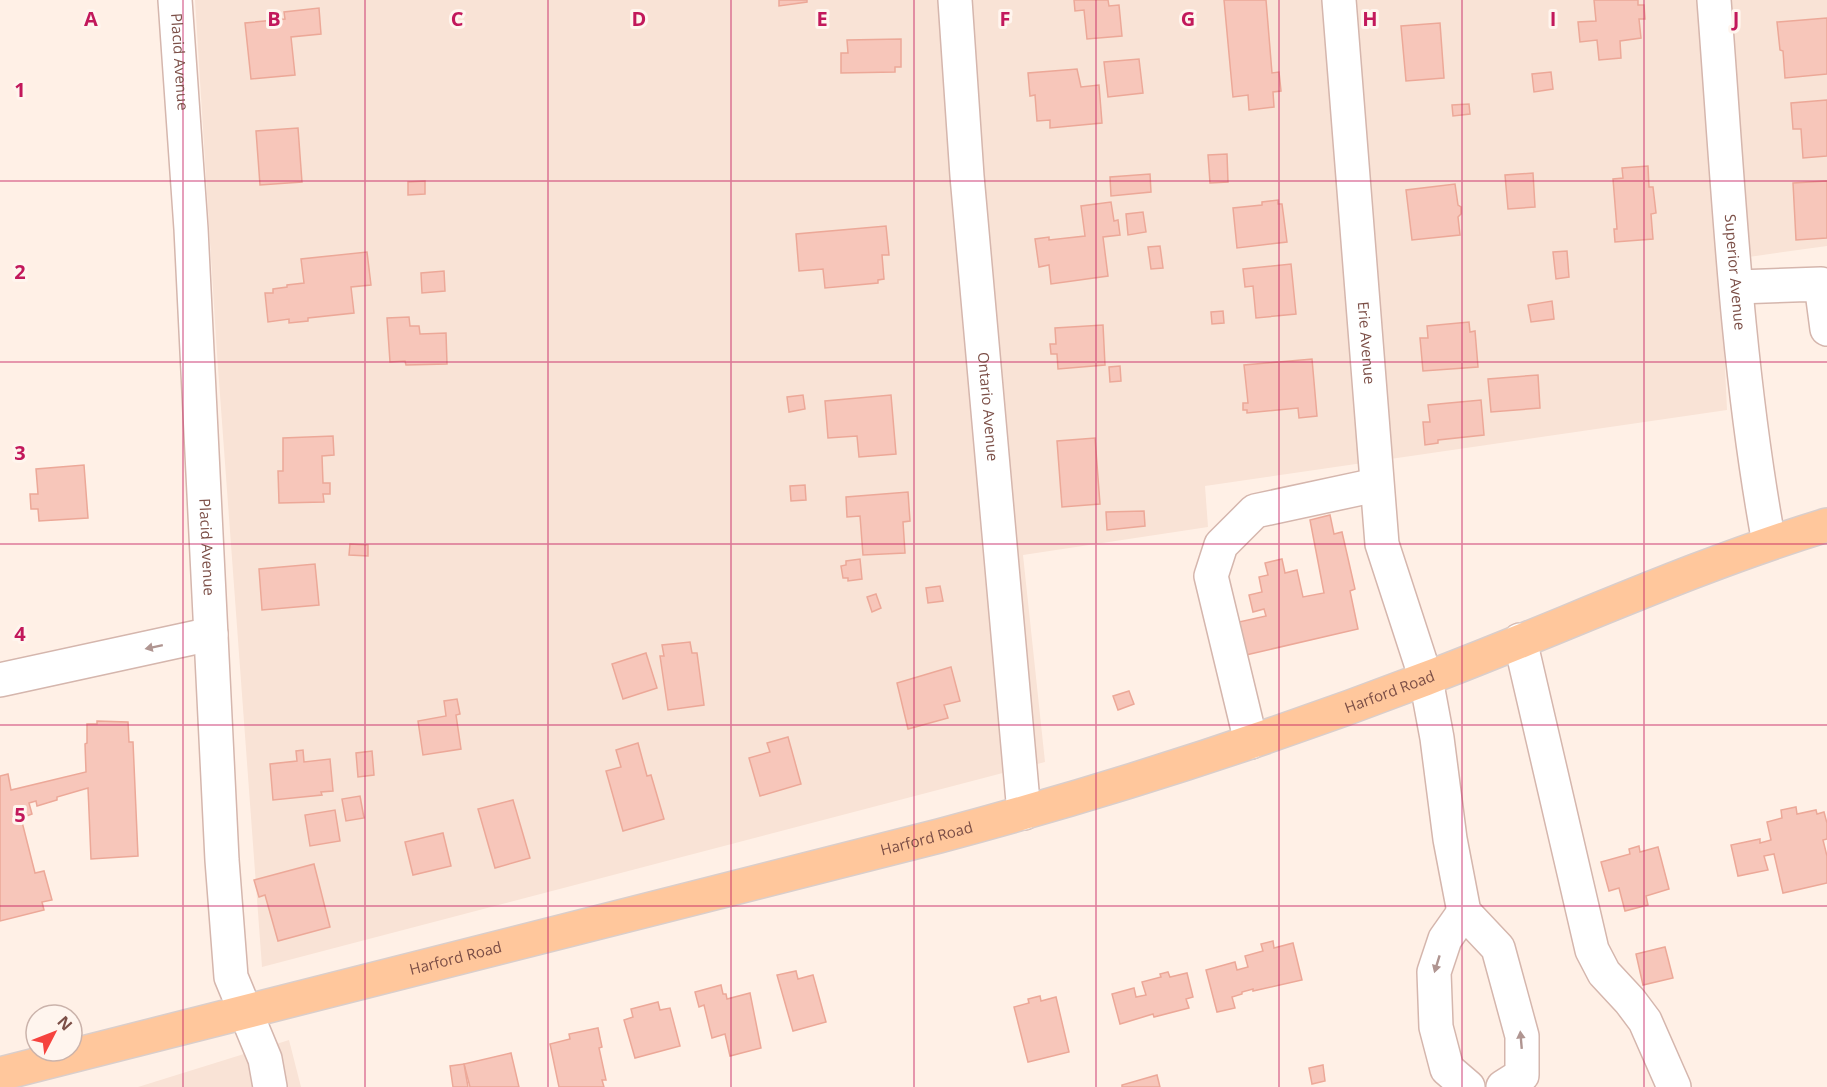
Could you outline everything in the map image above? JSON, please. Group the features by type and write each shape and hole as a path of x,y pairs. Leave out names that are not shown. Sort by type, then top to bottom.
{"main road":[{"name":"Harford Road","path":"0,1073 1024,813 1166,771 1426,679 1657,585 1769,543 1827,525"}],"street":[{"name":"Placid Avenue","path":"175,0 191,229 222,860 231,977 265,1059 270,1087"},
{"name":"Ontario Avenue","path":"955,0 967,176 1024,813"},
{"name":"Erie Avenue","path":"1339,0 1382,544 1426,679 1437,738 1450,839 1464,912"},
{"name":"Superior Avenue","path":"1714,0 1738,317 1760,497 1769,543"},
{"path":"1737,287 1821,284 1827,329"},
{"path":"1251,742 1211,576 1221,545 1255,511 1376,485"},
{"path":"0,680 211,634"},
{"path":"1520,640 1592,950 1604,973 1645,1021 1674,1087"},
{"path":"1468,1087 1447,1069 1436,1027 1434,972 1445,939 1464,912 1498,948 1522,1036 1522,1075 1503,1087"}],"shaded area":[{"path":"195,0 1827,0 1827,246 1720,261 1727,410 1205,486 1208,527 1023,555 1045,762 262,967 217,354"},
{"path":"289,1040 301,1087 138,1087"}],"building":[{"path":"779,0 807,0 807,2 779,6"},
{"path":"1074,0 1108,0 1109,6 1119,5 1122,36 1087,39 1084,10 1075,11"},
{"path":"1224,0 1266,0 1272,73 1279,72 1281,91 1273,92 1274,107 1249,110 1248,95 1233,97"},
{"path":"1594,0 1638,0 1638,5 1644,5 1645,19 1639,19 1641,38 1620,41 1621,58 1599,60 1597,40 1580,42 1578,22 1596,21"},
{"path":"319,8 321,34 291,37 295,75 251,79 245,23 285,19 284,12"},
{"path":"1827,18 1827,74 1785,78 1783,51 1780,50 1777,22"},
{"path":"1440,23 1444,78 1406,81 1401,26"},
{"path":"901,39 901,67 895,67 895,72 841,73 841,53 848,53 847,40"},
{"path":"1139,59 1143,93 1108,97 1104,62"},
{"path":"1077,69 1081,87 1099,85 1102,123 1050,128 1050,120 1037,121 1035,95 1030,96 1028,73"},
{"path":"1551,72 1553,89 1534,92 1532,74"},
{"path":"1827,100 1827,156 1803,158 1801,129 1793,129 1791,103"},
{"path":"1469,104 1470,114 1453,116 1452,105"},
{"path":"298,128 302,182 260,185 256,131"},
{"path":"1227,154 1228,182 1210,183 1208,155"},
{"path":"1648,166 1649,187 1653,187 1656,213 1651,214 1653,239 1615,242 1614,229 1617,229 1613,179 1623,178 1622,168"},
{"path":"1533,173 1535,207 1508,209 1505,175"},
{"path":"1150,174 1151,192 1111,196 1110,177"},
{"path":"425,181 425,194 408,195 408,182"},
{"path":"1827,181 1827,238 1796,240 1793,183"},
{"path":"1455,184 1458,205 1461,207 1461,214 1458,217 1460,235 1412,240 1406,190"},
{"path":"1278,200 1278,204 1282,204 1287,242 1237,248 1233,208 1262,205 1262,202"},
{"path":"1111,202 1114,221 1118,220 1120,235 1103,237 1108,276 1051,284 1049,265 1039,267 1035,239 1049,237 1049,240 1085,236 1081,206"},
{"path":"1143,212 1146,232 1128,235 1126,214"},
{"path":"886,226 889,255 882,255 884,279 878,280 878,283 825,288 823,269 799,271 796,234"},
{"path":"1160,246 1163,268 1151,269 1148,247"},
{"path":"1567,251 1569,277 1556,279 1553,252"},
{"path":"367,252 371,285 351,287 354,313 308,318 308,321 289,323 289,319 268,322 265,293 273,293 273,289 287,287 287,285 304,283 301,259"},
{"path":"1291,264 1296,314 1256,318 1253,286 1245,287 1243,269"},
{"path":"444,271 445,291 422,293 421,273"},
{"path":"1552,301 1554,319 1531,322 1528,305"},
{"path":"1223,311 1224,323 1212,324 1211,312"},
{"path":"409,317 410,326 419,326 420,334 446,333 447,364 406,365 405,361 390,362 387,318"},
{"path":"1469,322 1470,332 1475,331 1478,367 1423,371 1420,338 1428,338 1427,326"},
{"path":"1103,325 1105,365 1058,369 1057,354 1051,354 1050,344 1056,344 1055,328"},
{"path":"1312,359 1317,416 1299,418 1298,408 1247,413 1247,410 1243,410 1243,403 1248,403 1244,365"},
{"path":"1120,366 1121,381 1110,382 1109,367"},
{"path":"1538,375 1540,408 1491,412 1488,379"},
{"path":"803,395 805,409 789,412 787,397"},
{"path":"891,395 896,454 859,457 857,436 828,438 825,401"},
{"path":"1481,400 1484,435 1438,440 1438,443 1425,445 1423,422 1430,422 1428,405"},
{"path":"333,436 334,455 322,456 323,483 330,483 330,494 323,494 324,502 279,503 278,471 283,471 283,438"},
{"path":"1095,438 1100,504 1062,507 1057,441"},
{"path":"84,465 88,518 39,521 38,509 31,509 30,494 38,494 36,469"},
{"path":"805,485 806,500 791,501 790,486"},
{"path":"908,492 910,521 903,522 905,553 863,555 860,516 847,517 846,497"},
{"path":"1144,511 1145,526 1107,530 1106,512"},
{"path":"1330,515 1334,534 1342,532 1355,589 1350,591 1358,629 1237,657 1230,624 1266,616 1264,609 1253,612 1249,595 1262,592 1259,577 1268,575 1265,563 1282,559 1285,573 1297,570 1303,597 1324,593 1310,520"},
{"path":"350,544 368,545 368,556 349,555"},
{"path":"860,559 862,579 848,581 848,578 843,578 841,566 846,565 846,561"},
{"path":"315,564 319,605 262,610 259,569"},
{"path":"940,586 943,601 928,603 926,588"},
{"path":"876,594 881,608 872,612 867,597"},
{"path":"690,642 692,653 697,653 704,705 668,710 660,656 664,656 662,645"},
{"path":"646,653 657,688 623,699 612,664"},
{"path":"951,667 960,701 944,705 948,718 908,729 897,683"},
{"path":"1129,691 1134,704 1118,710 1113,696"},
{"path":"457,699 460,714 456,715 461,749 423,755 418,721 446,716 444,701"},
{"path":"97,721 128,722 129,742 133,742 138,856 91,859 88,788 57,797 57,800 37,806 36,801 29,803 32,814 21,818 35,873 44,871 52,900 42,902 44,910 0,921 0,776 8,774 11,790 86,772 87,724 97,724"},
{"path":"788,737 801,784 760,796 749,758 770,752 767,743"},
{"path":"638,743 647,776 651,775 664,819 623,831 606,771 621,767 616,750"},
{"path":"303,750 304,762 330,759 333,791 321,792 322,795 273,800 270,764 297,761 296,751"},
{"path":"372,751 374,775 358,777 356,753"},
{"path":"360,796 364,818 346,821 342,799"},
{"path":"513,800 530,858 495,868 478,809"},
{"path":"1796,807 1797,814 1816,810 1817,814 1824,812 1827,823 1827,839 1823,840 1827,856 1827,883 1783,893 1774,854 1764,856 1768,870 1738,876 1731,845 1760,839 1760,843 1771,840 1767,822 1782,818 1781,810"},
{"path":"335,810 340,841 310,846 305,815"},
{"path":"443,833 451,866 413,875 405,842"},
{"path":"1639,846 1640,852 1658,847 1669,889 1646,896 1648,905 1625,911 1619,888 1609,891 1601,862 1630,854 1629,849"},
{"path":"314,864 330,927 278,941 265,895 259,897 254,880"},
{"path":"1273,941 1274,948 1293,943 1302,980 1242,992 1232,997 1235,1008 1217,1012 1206,970 1235,962 1237,970 1248,967 1245,956 1263,951 1261,944"},
{"path":"1665,947 1673,978 1643,985 1636,954"},
{"path":"796,971 798,979 813,975 826,1022 793,1031 777,975"},
{"path":"1168,972 1170,977 1187,973 1193,997 1186,999 1189,1008 1154,1017 1153,1014 1120,1024 1112,994 1134,988 1136,997 1146,995 1142,982 1161,977 1160,974"},
{"path":"721,985 727,999 750,993 761,1048 730,1056 725,1034 712,1038 704,1005 699,1007 695,992"},
{"path":"1040,996 1041,1001 1056,997 1069,1052 1028,1062 1014,1007 1029,1003 1028,999"},
{"path":"658,1002 660,1010 670,1008 680,1046 635,1058 624,1020 633,1017 631,1009"},
{"path":"598,1028 602,1047 599,1048 606,1080 602,1080 604,1087 559,1087 550,1044 570,1039 569,1034"},
{"path":"511,1053 519,1087 470,1087 464,1064"},
{"path":"464,1064 468,1087 453,1087 450,1066"},
{"path":"1323,1065 1325,1081 1312,1084 1309,1068"},
{"path":"1157,1075 1160,1087 1122,1087 1122,1085"}]}
